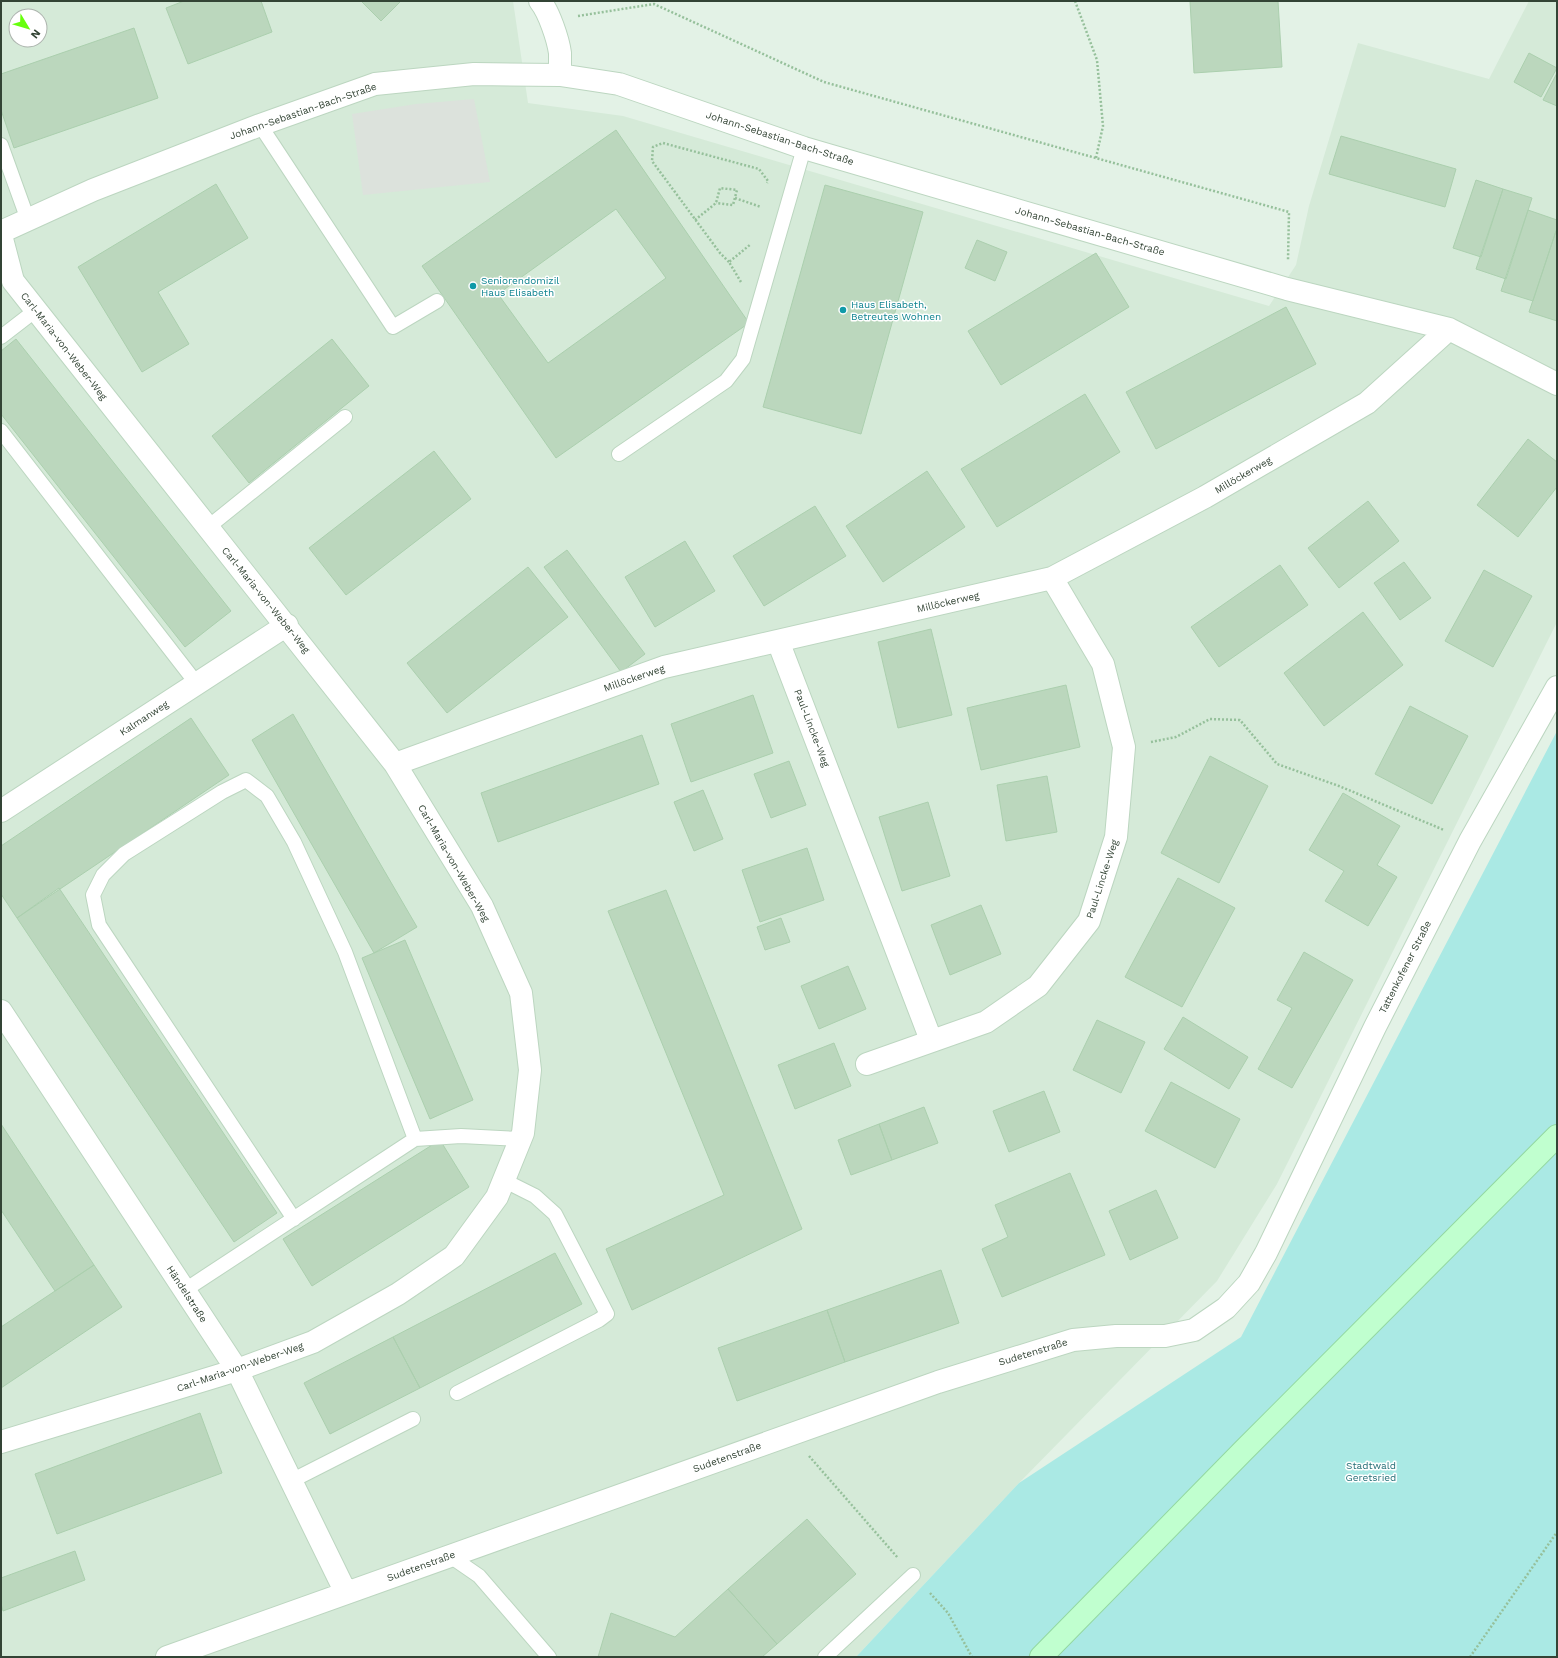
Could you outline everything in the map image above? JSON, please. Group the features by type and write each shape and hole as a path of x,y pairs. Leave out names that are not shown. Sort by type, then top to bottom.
{"main road":[{"path":"1041,1657 1243,1451 1557,1136"}],"street":[{"path":"544,10 554,31 560,52 560,75"},
{"name":"Johann-Sebastian-Bach-Straße","path":"1,232 93,190 260,124 375,84 474,74 560,75 619,84 804,148 1287,289 1449,329 1557,384"},
{"name":"Carl-Maria-von-Weber-Weg","path":"1,235 13,281 207,528 287,625 395,764 482,906 521,993 530,1070 523,1134 497,1197 454,1256 398,1294 313,1342 238,1370 1,1442"},
{"name":"Millöckerweg","path":"395,764 664,667 1052,578 1205,497 1367,403 1449,329"},
{"name":"Paul-Lincke-Weg","path":"867,1064 931,1040 986,1022 1038,986 1088,921 1116,837 1124,747 1103,664 1052,578"},
{"name":"Kalmanweg","path":"1,812 287,625"},
{"name":"Paul-Lincke-Weg","path":"778,641 931,1040"},
{"name":"Tattenkofener Straße","path":"1266,1253 1374,1027 1470,841 1557,687"},
{"name":"Händelstraße","path":"1,1011 238,1370 346,1593"},
{"name":"Sudetenstraße","path":"167,1657 938,1382 1073,1340 1116,1336 1165,1336 1194,1330 1226,1308 1248,1283 1266,1253"}],"lane":[{"path":"260,124 393,327 437,301"},
{"path":"1,145 28,220"},
{"path":"619,454 726,381 743,359 804,148"},
{"path":"1,337 36,310"},
{"path":"207,528 345,417"},
{"path":"1,431 196,684"},
{"path":"294,1219 99,925 93,895 103,875 124,854 222,792 246,780 267,796 294,842 345,952 415,1139"},
{"path":"185,1290 415,1139 460,1136 520,1139"},
{"path":"457,1393 599,1320 607,1314 555,1214 535,1196 503,1180"},
{"path":"291,1480 414,1419"},
{"path":"450,1556 479,1576 549,1657"},
{"path":"825,1657 913,1575"}],"path":[{"path":"1075,1 1097,60 1103,126 1096,158"},
{"path":"544,10 556,20 654,4 824,82 1289,212 1287,289"},
{"path":"763,289 746,292 730,262 720,253 652,161 654,148 663,143 759,169 768,181 766,187"},
{"path":"696,220 716,203 720,188 737,190 733,205 716,203"},
{"path":"735,198 761,207"},
{"path":"759,214 762,200"},
{"path":"730,262 750,245 752,237"},
{"path":"1124,747 1176,737 1210,719 1240,720 1277,764 1339,786 1470,841"},
{"path":"790,1435 948,1613 972,1657"},
{"path":"1470,1657 1557,1532"}],"shaded area":[{"path":"1,1 513,1 528,103 623,116 1269,306 1296,265 1309,206 1358,43 1489,79 1529,1 1557,1 1557,622 1277,1184 1217,1281 1019,1483 856,1657 1,1657"},
{"path":"474,99 490,182 363,195 352,114 416,104"}],"green space":[{"name":"Stadtwald Geretsried","path":"1557,731 1557,1657 856,1657 1019,1483 1241,1337"}],"building":[{"path":"184,1 261,1 272,32 188,64 166,8"},
{"path":"361,1 400,1 400,2 381,21"},
{"path":"1190,1 1278,1 1282,67 1194,73"},
{"path":"134,28 158,98 14,148 1,110 1,74"},
{"path":"1529,53 1557,68 1541,97 1514,82"},
{"path":"1557,73 1557,106 1543,100"},
{"name":"Seniorendomizil Haus Elisabeth","path":"616,130 749,323 556,458 422,266","holes":["616,209 666,278 548,363 498,294"]},
{"path":"1341,136 1456,169 1445,207 1329,174"},
{"path":"1476,180 1503,189 1481,257 1453,248"},
{"path":"216,184 248,238 158,292 189,344 142,372 78,267"},
{"name":"Haus Elisabeth, Betreutes Wohnen","path":"825,185 923,212 861,434 763,407"},
{"path":"1503,189 1532,198 1506,279 1476,269"},
{"path":"1528,210 1557,220 1557,228 1533,301 1501,291"},
{"path":"1556,231 1557,232 1557,321 1529,312"},
{"path":"977,240 1007,252 995,281 965,268"},
{"path":"1096,253 1129,307 1001,385 968,331"},
{"path":"1286,307 1316,364 1156,449 1126,392"},
{"path":"16,339 231,611 185,647 1,414 1,351"},
{"path":"332,339 369,386 249,483 212,436"},
{"path":"1085,394 1120,452 997,527 961,469"},
{"path":"1528,439 1557,462 1557,487 1518,537 1477,505"},
{"path":"434,451 471,499 346,595 309,548"},
{"path":"927,471 965,527 883,582 846,526"},
{"path":"1368,501 1399,541 1339,588 1308,548"},
{"path":"815,506 846,556 764,606 733,556"},
{"path":"685,541 715,591 655,627 625,577"},
{"path":"567,550 645,654 621,672 544,567"},
{"path":"1404,562 1431,598 1400,620 1374,583"},
{"path":"1280,565 1308,605 1219,667 1191,627"},
{"path":"528,567 568,617 447,713 407,663"},
{"path":"1484,570 1532,596 1493,667 1445,641"},
{"path":"1363,612 1403,665 1324,726 1284,673"},
{"path":"931,629 952,715 898,728 878,642"},
{"path":"1066,685 1080,747 981,770 967,708"},
{"path":"753,695 773,753 691,782 671,724"},
{"path":"1410,706 1468,736 1432,804 1375,774"},
{"path":"293,714 417,927 374,953 252,740"},
{"path":"191,718 229,775 17,918 1,894 1,846"},
{"path":"642,735 659,784 498,842 481,793"},
{"path":"1210,756 1268,786 1219,883 1161,853"},
{"path":"789,761 806,805 771,818 754,774"},
{"path":"1047,776 1057,832 1006,841 997,785"},
{"path":"703,790 723,839 694,851 674,802"},
{"path":"1343,793 1400,826 1377,865 1397,877 1368,926 1325,901 1344,871 1309,850"},
{"path":"928,802 950,876 902,891 879,817"},
{"path":"807,848 824,900 760,922 742,870"},
{"path":"1178,878 1235,908 1182,1007 1125,977"},
{"path":"59,888 277,1213 234,1242 17,918"},
{"path":"666,890 802,1229 632,1310 606,1249 724,1195 608,911"},
{"path":"981,905 1001,954 950,975 931,925"},
{"path":"781,918 790,942 765,950 757,927"},
{"path":"405,940 473,1100 430,1119 362,958"},
{"path":"1304,952 1353,980 1292,1088 1258,1069 1292,1008 1277,1000"},
{"path":"848,966 866,1009 819,1029 801,986"},
{"path":"1183,1017 1248,1057 1229,1089 1164,1049"},
{"path":"1097,1020 1145,1042 1121,1093 1073,1070"},
{"path":"834,1043 851,1086 795,1109 778,1065"},
{"path":"1171,1082 1240,1119 1215,1168 1145,1131"},
{"path":"1044,1091 1060,1132 1009,1152 993,1111"},
{"path":"924,1107 938,1143 892,1160 879,1124"},
{"path":"1,1124 94,1265 55,1291 1,1210"},
{"path":"879,1124 892,1160 851,1175 838,1140"},
{"path":"440,1140 469,1187 312,1286 283,1239"},
{"path":"1070,1173 1105,1255 1002,1297 982,1249 1008,1237 995,1205"},
{"path":"1156,1190 1178,1238 1130,1260 1109,1211"},
{"path":"555,1253 582,1304 420,1388 393,1337"},
{"path":"94,1265 122,1307 1,1388 1,1327"},
{"path":"941,1270 959,1323 845,1362 827,1310"},
{"path":"827,1310 845,1362 737,1401 718,1348"},
{"path":"393,1337 420,1388 330,1434 304,1383"},
{"path":"200,1413 222,1473 57,1534 35,1474"},
{"path":"807,1519 856,1574 777,1644 728,1589"},
{"path":"75,1551 85,1580 3,1611 1,1604 1,1578"},
{"path":"728,1589 777,1644 762,1657 598,1657 611,1613 675,1637"}],"place":[{"name":"Seniorendomizil Haus Elisabeth","path":"473,286"},
{"name":"Haus Elisabeth, Betreutes Wohnen","path":"843,310"}]}
